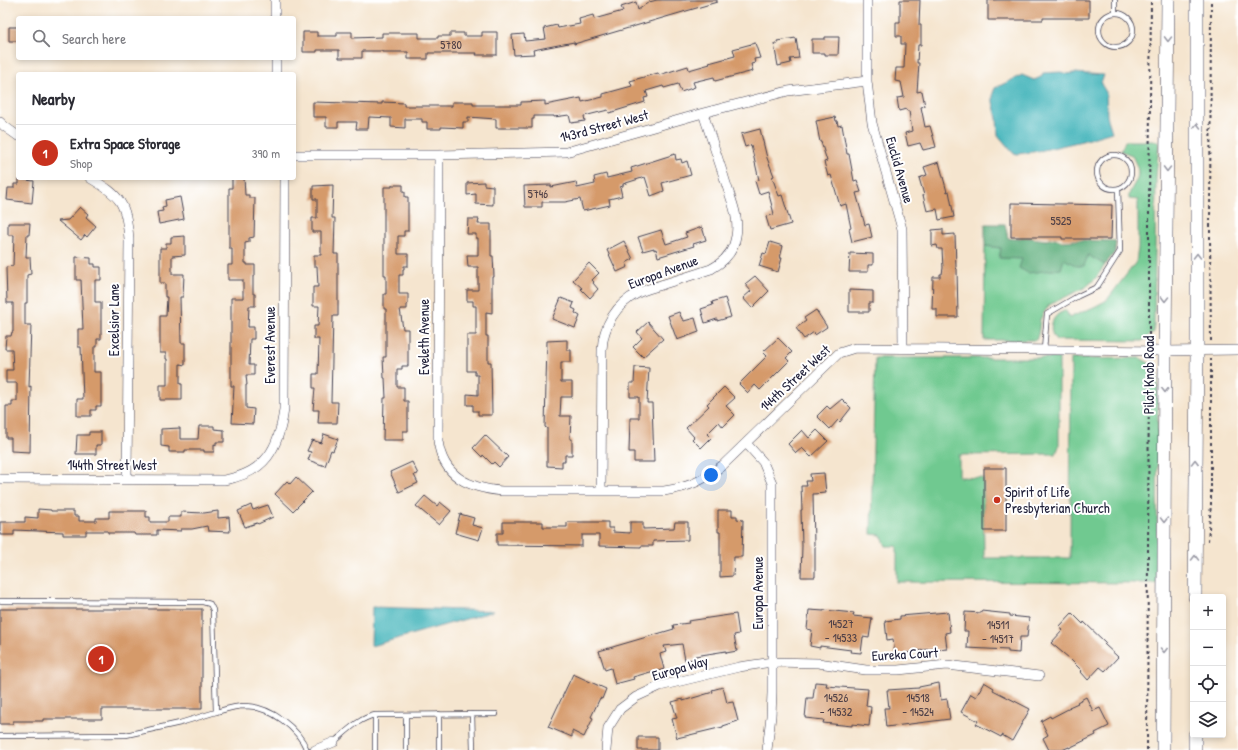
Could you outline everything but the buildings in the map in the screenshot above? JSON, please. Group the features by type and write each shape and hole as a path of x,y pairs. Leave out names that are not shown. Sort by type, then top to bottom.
{"main road":[{"name":"Pilot Knob Road","path":"1163,750 1168,0"},
{"path":"1195,594 1197,0"},
{"path":"1195,738 1195,750"}],"street":[{"path":"275,0 275,16"},
{"name":"Euclid Avenue","path":"867,0 867,81 872,123 902,229 904,348"},
{"path":"276,60 276,72"},
{"name":"143rd Street West","path":"296,154 439,155 566,152 703,113 788,91 867,81"},
{"name":"Europa Avenue","path":"601,490 602,339 606,328 612,317 623,303 639,293 711,269 718,265 730,253 736,236 736,216 703,113"},
{"path":"1,126 16,135"},
{"name":"Eveleth Avenue","path":"439,155 439,449 448,466 461,480 490,490"},
{"name":"Excelsior Lane","path":"93,180 113,193 119,200 128,225 127,479"},
{"name":"Everest Avenue","path":"224,480 245,475 260,465 276,444 283,420 285,180"},
{"name":"144th Street West","path":"490,490 664,491 688,486 709,476 723,465 839,353 855,348 1148,351 1238,350"},
{"name":"Europa Avenue","path":"746,443 764,462 772,483 771,716 767,750"},
{"name":"144th Street West","path":"0,479 224,480"},
{"name":"Eureka Court","path":"772,662 818,663 866,670 898,670 947,665 1039,676"},
{"name":"Europa Way","path":"606,750 608,728 620,709 636,697 660,686 739,667 772,662"},
{"path":"316,750 334,742"}],"lane":[{"path":"1115,13 1116,0"},
{"path":"1115,13 1121,14 1129,20 1133,30 1132,35 1125,44 1115,47 1109,46 1104,42 1099,32 1099,27 1105,17 1115,13"},
{"path":"1109,156 1120,156 1131,168 1130,179 1118,189 1112,190 1107,188 1098,180 1097,174 1100,163 1109,156"},
{"path":"1044,350 1047,314 1097,287 1120,251 1118,189"},
{"path":"0,600 203,602 210,604 213,610 216,712"},
{"path":"0,736 126,736 180,723 230,708 248,706 263,709 273,714 291,728 304,742 307,750"},
{"path":"439,714 439,750"},
{"path":"472,714 473,750"},
{"path":"334,742 367,717 375,715 496,714"},
{"path":"375,715 375,750"},
{"path":"406,715 406,750"}],"path":[{"path":"1147,750 1148,205 1151,0"},
{"path":"1208,544 1211,504 1211,0"}],"green space":[{"path":"1125,141 1159,141 1156,178 1154,332 1142,341 1056,340 1052,334 1051,328 1054,318 1057,315 1066,310 1069,318 1107,300 1136,262 1138,248 1138,200 1129,199 1129,195 1138,177 1138,170 1132,155 1121,151"},
{"path":"985,224 1005,224 1008,238 1015,239 1025,237 1046,240 1055,238 1062,241 1116,241 1115,252 1105,265 1088,255 1084,266 1077,266 1064,259 1061,269 1028,273 1019,268 1022,259 999,258 1001,248 985,246"},
{"path":"985,246 1001,248 1000,258 1064,258 1077,266 1088,255 1105,265 1095,279 1086,287 1049,305 1040,320 1036,340 984,340"},
{"path":"875,358 1059,358 1059,446 1056,454 959,455 959,477 983,478 984,558 1070,558 1071,359 1140,358 1154,366 1158,376 1157,583 897,582 897,546 886,546 881,535 871,534"}],"water":[{"path":"1061,72 1067,74 1104,75 1101,84 1106,92 1107,116 1112,132 1039,151 1018,154 1013,153 998,135 997,118 993,102 993,93 995,88 1022,75 1034,80 1041,77 1043,73"},
{"path":"372,607 494,611 371,646"}],"place":[{"name":"Spirit of Life Presbyterian Church","path":"997,500"},
{"name":"Extra Space Storage","path":"101,659"}]}
